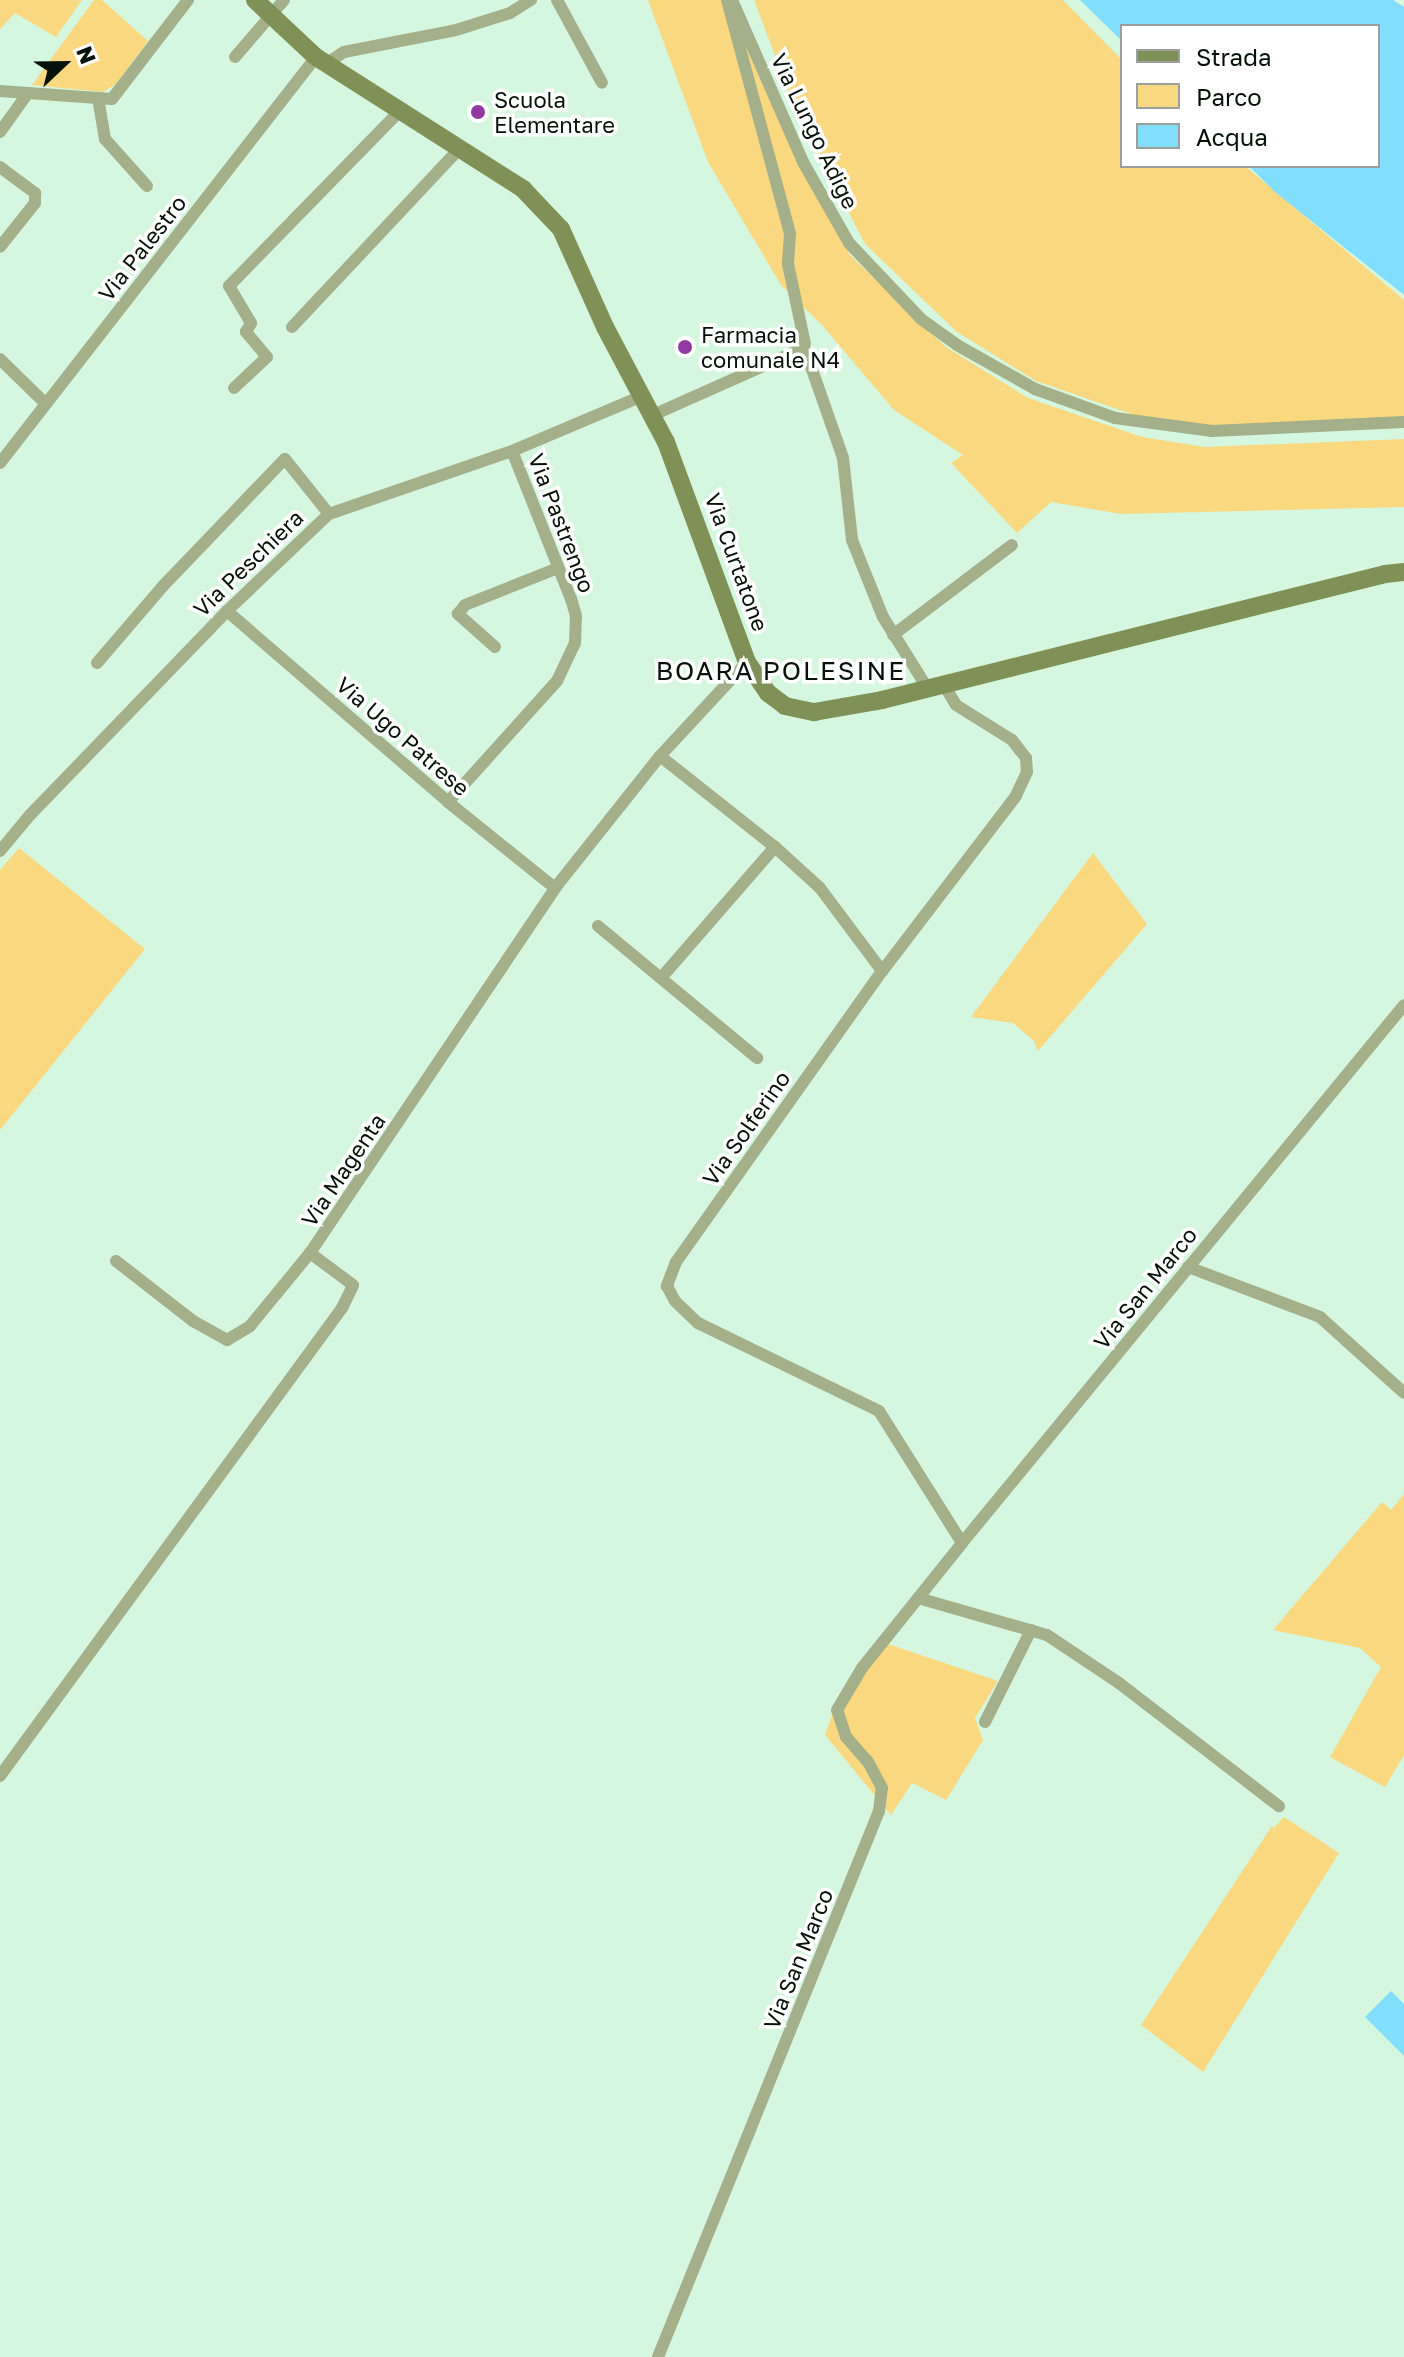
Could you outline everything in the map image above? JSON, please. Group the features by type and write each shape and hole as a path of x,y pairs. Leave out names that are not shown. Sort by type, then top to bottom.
{"street":[{"path":"0,91 112,99 188,0"},
{"name":"Via Curtatone","path":"255,0 322,60 523,189 561,229 605,327 653,415 687,493 747,662 776,700 804,712 839,709 1385,574 1404,572"},
{"path":"235,57 284,0"},
{"path":"322,60 344,52 456,30 510,13 531,0"},
{"path":"557,0 602,83"},
{"path":"730,0 790,234 788,264 806,347 843,458 852,540 893,635 936,687"},
{"name":"Via Lungo Adige","path":"730,0 803,162 849,243 921,319 957,345 1035,389 1115,418 1212,431 1404,422"},
{"name":"Via Palestro","path":"0,463 322,60"},
{"path":"0,132 28,93"},
{"path":"98,98 105,139 147,186"},
{"path":"234,388 267,357 246,332 251,323 229,286 402,109"},
{"path":"292,327 461,147"},
{"path":"0,167 35,193 35,203 0,247"},
{"path":"653,415 806,347"},
{"path":"0,359 46,404"},
{"name":"Via Peschiera","path":"0,851 30,815 227,611 329,514 512,451 642,396"},
{"name":"Via Pastrengo","path":"448,802 557,681 568,664 575,643 576,616 512,451"},
{"path":"97,663 163,586 285,459 329,514"},
{"path":"893,635 1012,545"},
{"path":"495,647 458,614 465,605 558,568"},
{"name":"Via Ugo Patrese","path":"227,611 448,802 555,888"},
{"name":"Via Magenta","path":"0,1776 342,1308 353,1285 310,1253 555,888 660,756 747,662"},
{"name":"Via Solferino","path":"936,687 956,705 1012,740 1026,758 1027,772 1016,796 882,971 676,1262 667,1286 675,1301 698,1323 879,1411 962,1543"},
{"path":"660,756 775,847 820,888 882,971"},
{"path":"661,978 775,847"},
{"path":"598,926 757,1058"},
{"name":"Via San Marco","path":"658,2357 879,1811 882,1788 868,1762 846,1737 837,1710 862,1668 962,1543 1404,1005"},
{"path":"116,1261 193,1321 227,1340 250,1326 310,1253"},
{"path":"1188,1267 1320,1317 1404,1393"},
{"path":"918,1598 1047,1635 1119,1683 1279,1806"},
{"path":"985,1722 1031,1630"}],"green space":[{"path":"0,0 82,0 56,37 15,13 0,29"},
{"path":"94,0 102,0 148,41 116,84 103,92 32,85"},
{"path":"648,0 734,0 780,118 850,255 946,347 1028,398 1142,437 1205,447 1404,439 1404,507 1121,514 1051,502 1017,533 951,463 963,455 894,410 821,324 781,285 708,162"},
{"path":"754,0 1063,0 1120,58 1120,168 1247,168 1404,300 1404,420 1206,429 1146,419 1036,381 957,332 865,244 796,111"},
{"path":"19,848 145,949 0,1130 0,870"},
{"path":"1093,853 1147,924 1038,1051 1034,1041 1013,1023 971,1017"},
{"path":"1404,1494 1404,1755 1385,1787 1330,1757 1381,1667 1360,1648 1273,1630 1382,1502 1391,1510"},
{"path":"888,1644 998,1681 975,1718 983,1740 946,1800 912,1783 891,1815 825,1735 835,1706"},
{"path":"1284,1817 1339,1853 1203,2072 1141,2025 1272,1826 1274,1828"}],"water":[{"path":"1080,0 1393,0 1404,7 1404,295 1275,192 1251,168 1380,168 1380,24 1120,24 1120,39"},
{"path":"1391,1991 1404,2004 1404,2056 1365,2017"}],"place":[{"name":"Scuola Elementare","path":"478,112"},
{"name":"Farmacia comunale N4","path":"685,347"}],"district":[{"name":"BOARA POLESINE","path":"781,671"}]}
